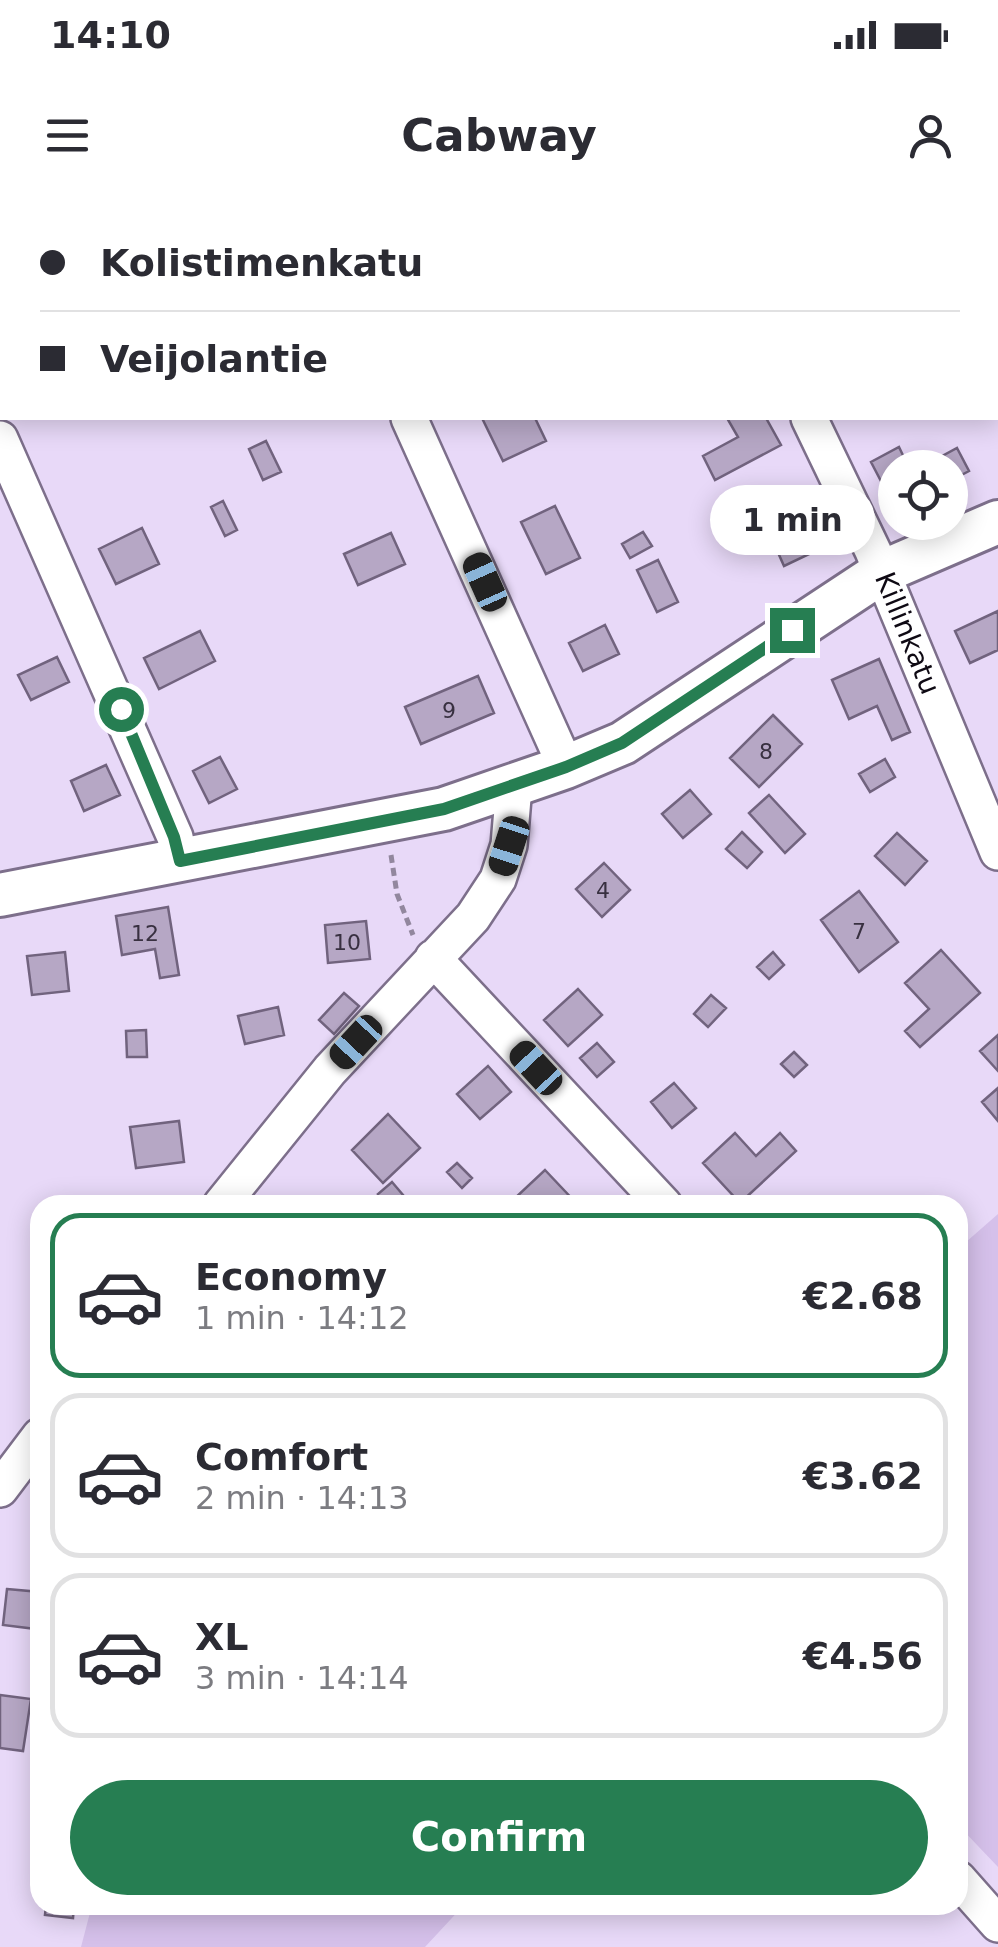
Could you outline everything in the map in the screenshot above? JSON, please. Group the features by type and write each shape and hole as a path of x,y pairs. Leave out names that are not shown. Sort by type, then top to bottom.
{"street":[{"path":"411,420 566,767"},
{"name":"Killinkatu","path":"810,420 882,572 998,852"},
{"path":"0,439 108,677 174,837 180,861"},
{"path":"0,895 444,809 566,767 622,743 882,572 998,522"},
{"path":"229,1195 330,1070 473,917 498,879 509,846 514,786"},
{"path":"434,958 655,1195"},
{"path":"0,1489 30,1449"},
{"path":"968,1890 998,1924"}],"path":[{"path":"384,821 405,922 434,958"}],"shaded area":[{"path":"998,1214 998,1867 968,1836 968,1240"},
{"path":"89,1915 455,1915 425,1947 81,1947"}],"building":[{"path":"483,420 536,420 546,441 503,461"},
{"path":"728,420 767,420 781,445 715,480 703,456 738,437"},
{"path":"266,441 281,472 263,480 249,449"},
{"path":"223,501 237,530 225,536 211,507"},
{"path":"555,506 580,558 546,574 521,522"},
{"path":"810,521 822,548 784,566 772,539"},
{"path":"142,528 159,564 116,584 99,549"},
{"path":"643,532 652,546 630,558 622,544"},
{"path":"391,533 405,564 358,585 344,554"},
{"path":"658,560 678,602 657,612 637,570"},
{"path":"998,611 998,650 970,663 955,631"},
{"path":"605,625 619,654 583,671 569,643"},
{"path":"200,631 215,661 159,689 144,658"},
{"path":"57,657 69,682 31,700 18,675"},
{"path":"879,659 910,732 892,740 877,706 849,719 832,680"},
{"path":"478,676 494,713 421,744 405,707"},
{"path":"773,715 802,744 759,787 730,758"},
{"path":"220,757 237,789 209,803 193,771"},
{"path":"885,759 895,777 870,792 859,774"},
{"path":"106,765 120,795 84,811 71,781"},
{"path":"690,790 711,814 683,838 662,814"},
{"path":"769,795 805,834 785,853 749,813"},
{"path":"742,832 762,852 747,868 726,849"},
{"path":"897,833 927,861 905,885 875,856"},
{"path":"604,863 630,890 602,917 576,889"},
{"path":"859,891 898,942 859,972 821,920"},
{"path":"168,907 179,975 160,978 155,949 122,955 116,916"},
{"path":"366,921 370,959 328,963 325,925"},
{"path":"941,950 980,993 920,1047 905,1031 929,1009 905,983"},
{"path":"65,952 69,991 32,995 27,956"},
{"path":"773,952 784,965 769,979 757,967"},
{"path":"578,989 602,1015 568,1046 544,1020"},
{"path":"344,993 359,1006 334,1034 319,1020"},
{"path":"711,995 726,1008 708,1027 694,1014"},
{"path":"278,1007 284,1035 245,1044 238,1016"},
{"path":"146,1030 147,1057 127,1057 126,1031"},
{"path":"998,1035 998,1071 980,1051"},
{"path":"597,1043 614,1062 597,1077 580,1058"},
{"path":"794,1052 807,1065 794,1077 781,1064"},
{"path":"488,1066 511,1092 480,1119 457,1094"},
{"path":"674,1083 696,1108 672,1128 651,1102"},
{"path":"998,1088 998,1121 982,1102"},
{"path":"388,1114 420,1148 383,1183 352,1150"},
{"path":"179,1121 184,1162 136,1168 130,1127"},
{"path":"735,1133 756,1156 780,1133 796,1151 749,1195 733,1195 703,1163"},
{"path":"457,1163 472,1178 462,1188 447,1172"},
{"path":"545,1170 569,1195 518,1195"},
{"path":"392,1182 403,1195 379,1195"},
{"path":"7,1589 30,1591 30,1628 3,1625"},
{"path":"0,1695 30,1699 23,1751 0,1748"}],"route":[{"path":"121,709 174,837 180,861 444,809 566,767 622,743 792,630"}]}
